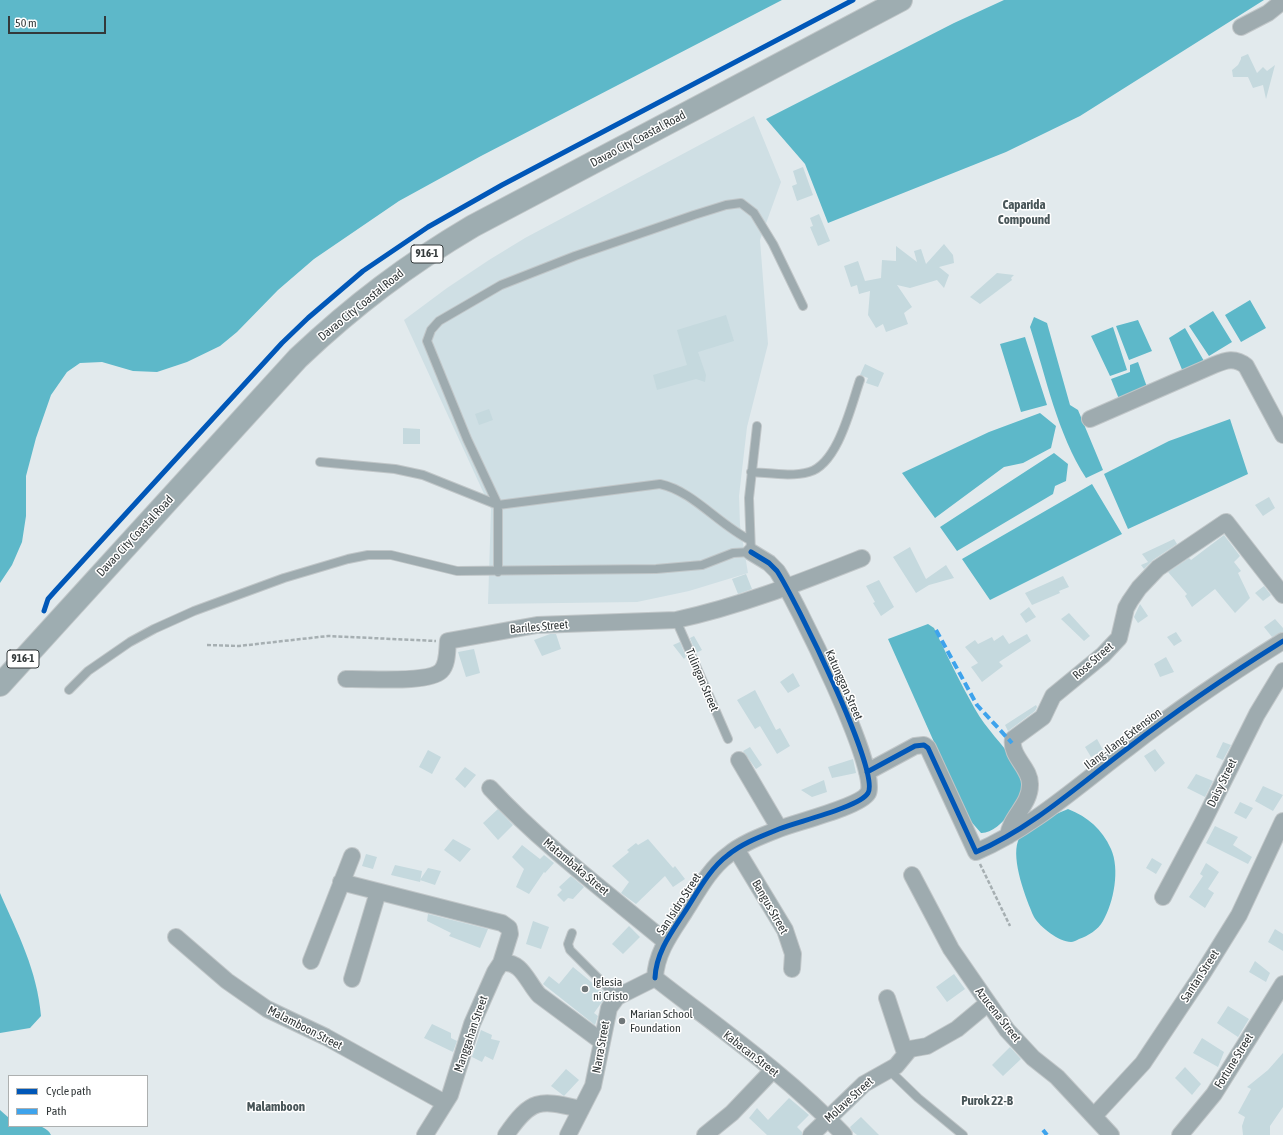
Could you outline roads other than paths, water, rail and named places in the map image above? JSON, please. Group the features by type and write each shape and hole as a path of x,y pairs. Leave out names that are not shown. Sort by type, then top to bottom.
{"main road":[{"name":"Davao City Coastal Road","path":"0,685 298,358 377,289 440,246 473,226 901,0"}],"street":[{"path":"1241,27 1268,13 1283,1"},
{"path":"1090,420 1233,359 1240,361 1246,366 1282,432"},
{"name":"Rose Street","path":"1008,836 1010,827 1025,802 1030,785 1027,774 1014,749 1013,739 1044,717 1053,696 1103,655 1119,638 1126,608 1139,588 1158,568 1226,522 1283,596"},
{"name":"Katunggan Street","path":"750,546 773,567 787,588 818,649 844,710 867,772 870,784 868,794"},
{"name":"Bariles Street","path":"346,679 425,678 433,676 441,671 445,665 448,641 537,625 676,620 699,615 787,588 862,558"},
{"name":"Ilang-Ilang Extension","path":"867,772 915,746 924,745 930,752 976,852 1008,836 1074,789 1185,705 1283,641"},
{"name":"Daisy Street","path":"1163,897 1203,822 1256,714 1283,671"},
{"path":"739,760 780,828"},
{"name":"Matambaka Street","path":"490,788 530,828 666,942"},
{"name":"San Isidro Street","path":"655,978 658,959 666,942 707,878 726,856 736,849 780,828 856,803 868,794"},
{"name":"Santan Street","path":"1094,1116 1143,1063 1203,973 1239,915 1283,821"},
{"name":"Bangus Street","path":"736,849 785,930 793,954 792,969"},
{"path":"311,961 352,856"},
{"name":"Azucena Street","path":"912,875 951,949 987,1004 1007,1030 1032,1058 1057,1077 1111,1135"},
{"path":"341,882 378,892 352,979"},
{"name":"Manggahan Street","path":"378,892 502,923 507,925 510,932 501,963 495,972 472,1024 450,1095 424,1135"},
{"name":"Malamboon Street","path":"176,937 232,985 267,1009 326,1037 445,1103"},
{"path":"501,963 509,962 516,965 523,972 532,988 539,995 601,1041"},
{"path":"617,997 655,978"},
{"name":"Kabacan Street","path":"655,978 773,1070 844,1135"},
{"name":"Fortune Street","path":"1180,1135 1214,1094 1283,984"},
{"name":"Narra Street","path":"568,1135 595,1078 601,1041 609,1008 617,997"},
{"path":"887,998 905,1054"},
{"name":"Molave Street","path":"811,1135 864,1084 889,1070 902,1060 910,1049 927,1046 957,1029 987,1004"},
{"path":"705,1135 732,1112 773,1070"},
{"path":"506,1135 525,1112 537,1104 551,1102 581,1109"}],"lane":[{"path":"498,572 498,505 467,439 432,354 428,341 431,330 439,321 501,285 575,256 726,205 741,203 754,213 765,231 803,306"},
{"path":"751,472 799,474 811,472 827,461 834,449 860,380"},
{"path":"750,546 749,498 757,426"},
{"path":"320,462 395,469 423,475 498,505 660,484 674,487 734,532 750,546"},
{"path":"69,690 88,671 130,642 154,629 194,611 284,578 348,559 368,555 391,555 457,571 498,572 581,569 656,569 702,565 750,546"},
{"name":"Tulingan Street","path":"676,620 728,740"},
{"path":"572,933 568,944 570,950 617,997"},
{"path":"889,1070 918,1098 963,1135"}],"water":[{"path":"0,0 782,0 481,156 399,201 314,259 278,290 237,332 220,346 187,362 157,372 133,371 102,362 80,363 67,372 51,395 36,438 26,476 26,516 22,542 12,565 0,583"},
{"path":"1004,0 1264,0 1080,116 1006,152 828,223 805,164 766,119 954,23"},
{"path":"1250,300 1266,328 1241,342 1225,315"},
{"path":"1213,311 1232,342 1209,356 1189,326"},
{"path":"1034,317 1047,323 1070,405 1078,410 1103,470 1086,478 1067,442 1053,404 1030,327"},
{"path":"1138,320 1152,351 1129,360 1116,326"},
{"path":"1113,327 1127,370 1110,376 1091,336"},
{"path":"1185,328 1204,361 1183,372 1169,338"},
{"path":"1025,337 1047,405 1021,412 1000,344"},
{"path":"1138,362 1147,387 1119,399 1111,379 1130,372 1130,365"},
{"path":"1040,413 1056,426 1051,448 1023,463 1004,467 935,518 902,473 989,432"},
{"path":"1230,419 1248,474 1128,529 1104,474 1169,441"},
{"path":"1054,453 1068,464 1066,481 1055,486 1053,494 957,551 940,527"},
{"path":"1092,484 1122,534 990,600 962,559"},
{"path":"928,624 934,628 979,716 1015,763 1022,777 1022,785 1016,803 1004,820 989,832 981,833 968,818 888,639"},
{"path":"1068,809 1094,824 1099,830 1111,849 1115,866 1113,895 1107,913 1101,924 1096,930 1071,942 1061,940 1050,933 1034,917 1020,879 1016,858 1018,841 1026,831 1047,818"},
{"path":"0,893 20,938 31,968 39,999 41,1016 30,1028 0,1033"},
{"path":"0,1110 8,1117 8,1127 42,1127 51,1135 0,1135"}],"place":[{"name":"Iglesia ni Cristo","path":"585,989"},
{"name":"Marian School Foundation","path":"622,1021"}],"district":[{"name":"Caparida Compound","path":"1024,212"},
{"name":"Purok 22-B","path":"987,1101"},
{"name":"Malamboon","path":"276,1107"}]}
